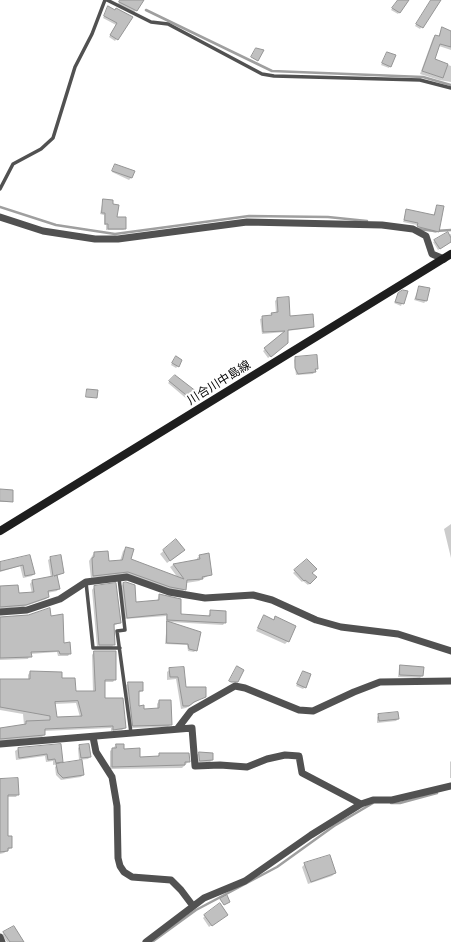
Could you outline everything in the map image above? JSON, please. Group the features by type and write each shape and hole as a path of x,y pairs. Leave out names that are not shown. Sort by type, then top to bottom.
{"main road":[{"name":"川合川中島線","path":"0,531 447,256"}],"street":[{"path":"0,217 42,231 95,239 118,239 247,222 382,225 413,229 426,236 432,254 447,256"},
{"path":"0,612 27,610 60,599 86,582 119,578 136,579 169,592 205,598 253,595 272,600 316,620 341,627 398,634 451,651"},
{"path":"178,728 191,711 235,686 245,688 299,710 313,711 380,682 451,681"},
{"path":"0,744 192,728 195,766 220,765 247,767 267,759 285,756 298,756 302,773 361,804"},
{"path":"93,737 96,752 112,777 117,806 118,858 124,872 132,877 171,880 182,890 193,906"},
{"path":"146,942 204,898 245,881 311,835 361,804 373,800 392,800 451,786"},
{"path":"0,936 2,942"}],"lane":[{"path":"0,189 13,164 41,149 53,138 75,68 92,34 106,0 151,22 168,24 262,74 274,76 420,80 451,88"},
{"path":"119,578 125,630 117,631 130,733"},
{"path":"86,582 93,648 120,648"}],"building":[{"path":"120,0 144,0 137,11 119,2"},
{"path":"398,0 409,0 400,13 392,8"},
{"path":"431,0 441,0 423,28 416,24"},
{"path":"108,6 115,10 116,8 133,17 118,40 110,35 117,23 104,16"},
{"path":"442,27 451,31 451,47 440,44 435,59 448,64 443,78 422,71 435,35 439,36"},
{"path":"256,48 264,50 258,61 251,57"},
{"path":"387,52 396,55 391,67 382,63"},
{"path":"115,164 135,171 132,178 112,171"},
{"path":"103,199 113,200 113,204 119,205 117,217 126,217 126,229 108,229 108,224 105,224 105,213 102,213"},
{"path":"437,205 444,206 439,232 419,227 417,226 418,223 404,220 406,209 434,215"},
{"path":"448,232 451,242 440,249 434,240"},
{"path":"419,286 430,288 427,301 416,299"},
{"path":"403,290 408,291 404,304 395,302 398,293"},
{"path":"289,297 290,316 313,314 314,327 288,330 288,343 271,357 264,348 285,331 263,332 262,316 272,315 271,313 278,312 277,298"},
{"path":"317,355 318,369 315,369 316,372 298,374 295,368 295,357"},
{"path":"176,356 182,360 179,367 172,363"},
{"path":"175,375 197,392 191,399 169,381"},
{"path":"87,389 98,390 97,398 86,397"},
{"path":"0,489 13,490 13,502 0,501"},
{"path":"176,539 185,550 170,561 163,550"},
{"path":"126,547 134,549 131,559 184,579 173,564 200,559 199,555 209,553 212,575 202,577 203,579 187,580 186,590 170,587 128,572 93,576 92,558 94,557 94,552 108,551 109,561 122,560"},
{"path":"30,555 35,574 25,576 23,565 0,571 0,562"},
{"path":"61,555 64,573 57,575 60,589 48,591 49,597 26,605 0,607 0,586 18,585 19,593 34,592 32,580 53,576 50,557"},
{"path":"307,559 317,569 312,573 317,577 310,584 305,580 304,581 294,570"},
{"path":"126,582 135,585 136,602 159,600 159,594 181,599 181,614 210,616 210,610 226,611 226,623 167,620 167,614 127,618 123,583"},
{"path":"116,583 121,623 114,624 115,645 99,645 94,586"},
{"path":"50,608 51,616 63,614 64,643 70,642 71,654 60,654 59,651 31,652 32,657 0,658 0,617 28,615"},
{"path":"264,615 274,620 275,616 296,626 289,642 258,628"},
{"path":"167,621 201,632 197,651 189,649 188,644 167,643"},
{"path":"94,651 116,651 116,680 105,680 105,698 123,698 126,728 113,730 113,726 45,729 45,735 0,739 0,728 26,724 26,721 50,720 50,716 0,707 0,679 30,679 30,671 62,672 62,678 75,678 76,691 95,691","holes":["78,701 82,716 57,717 55,702"]},
{"path":"400,665 424,667 423,676 400,675"},
{"path":"237,666 244,670 238,682 231,682 229,681"},
{"path":"184,667 186,687 206,687 206,697 189,706 183,706 178,677 170,677 169,668"},
{"path":"303,671 311,674 306,688 297,684"},
{"path":"128,682 143,682 143,691 139,691 139,706 144,705 144,709 159,708 159,700 171,700 172,725 133,726"},
{"path":"398,712 399,719 379,721 378,714"},
{"path":"61,744 63,762 56,763 55,759 48,760 47,754 19,758 18,748"},
{"path":"89,744 91,757 81,758 79,745"},
{"path":"116,744 124,744 124,749 140,748 140,757 159,756 159,753 189,753 190,762 185,762 185,765 112,767 112,748 116,748"},
{"path":"199,752 213,753 213,760 200,761"},
{"path":"82,760 84,775 63,778 58,773 56,764"},
{"path":"18,778 19,795 8,795 8,836 12,836 12,848 8,848 8,851 0,852 0,779"},
{"path":"330,855 336,873 311,882 304,863"},
{"path":"227,895 230,902 224,905 220,899"},
{"path":"220,903 228,915 212,926 204,915"},
{"path":"14,926 24,942 10,942 3,932"}],"waterway":[{"path":"146,10 272,71 423,77 451,85"},
{"path":"0,207 56,225 115,234 249,216 328,217 367,221"},
{"path":"418,229 435,231 451,230"},
{"path":"391,803 400,803 437,793"},
{"path":"152,942 196,910 277,867 334,826 373,803"}]}
